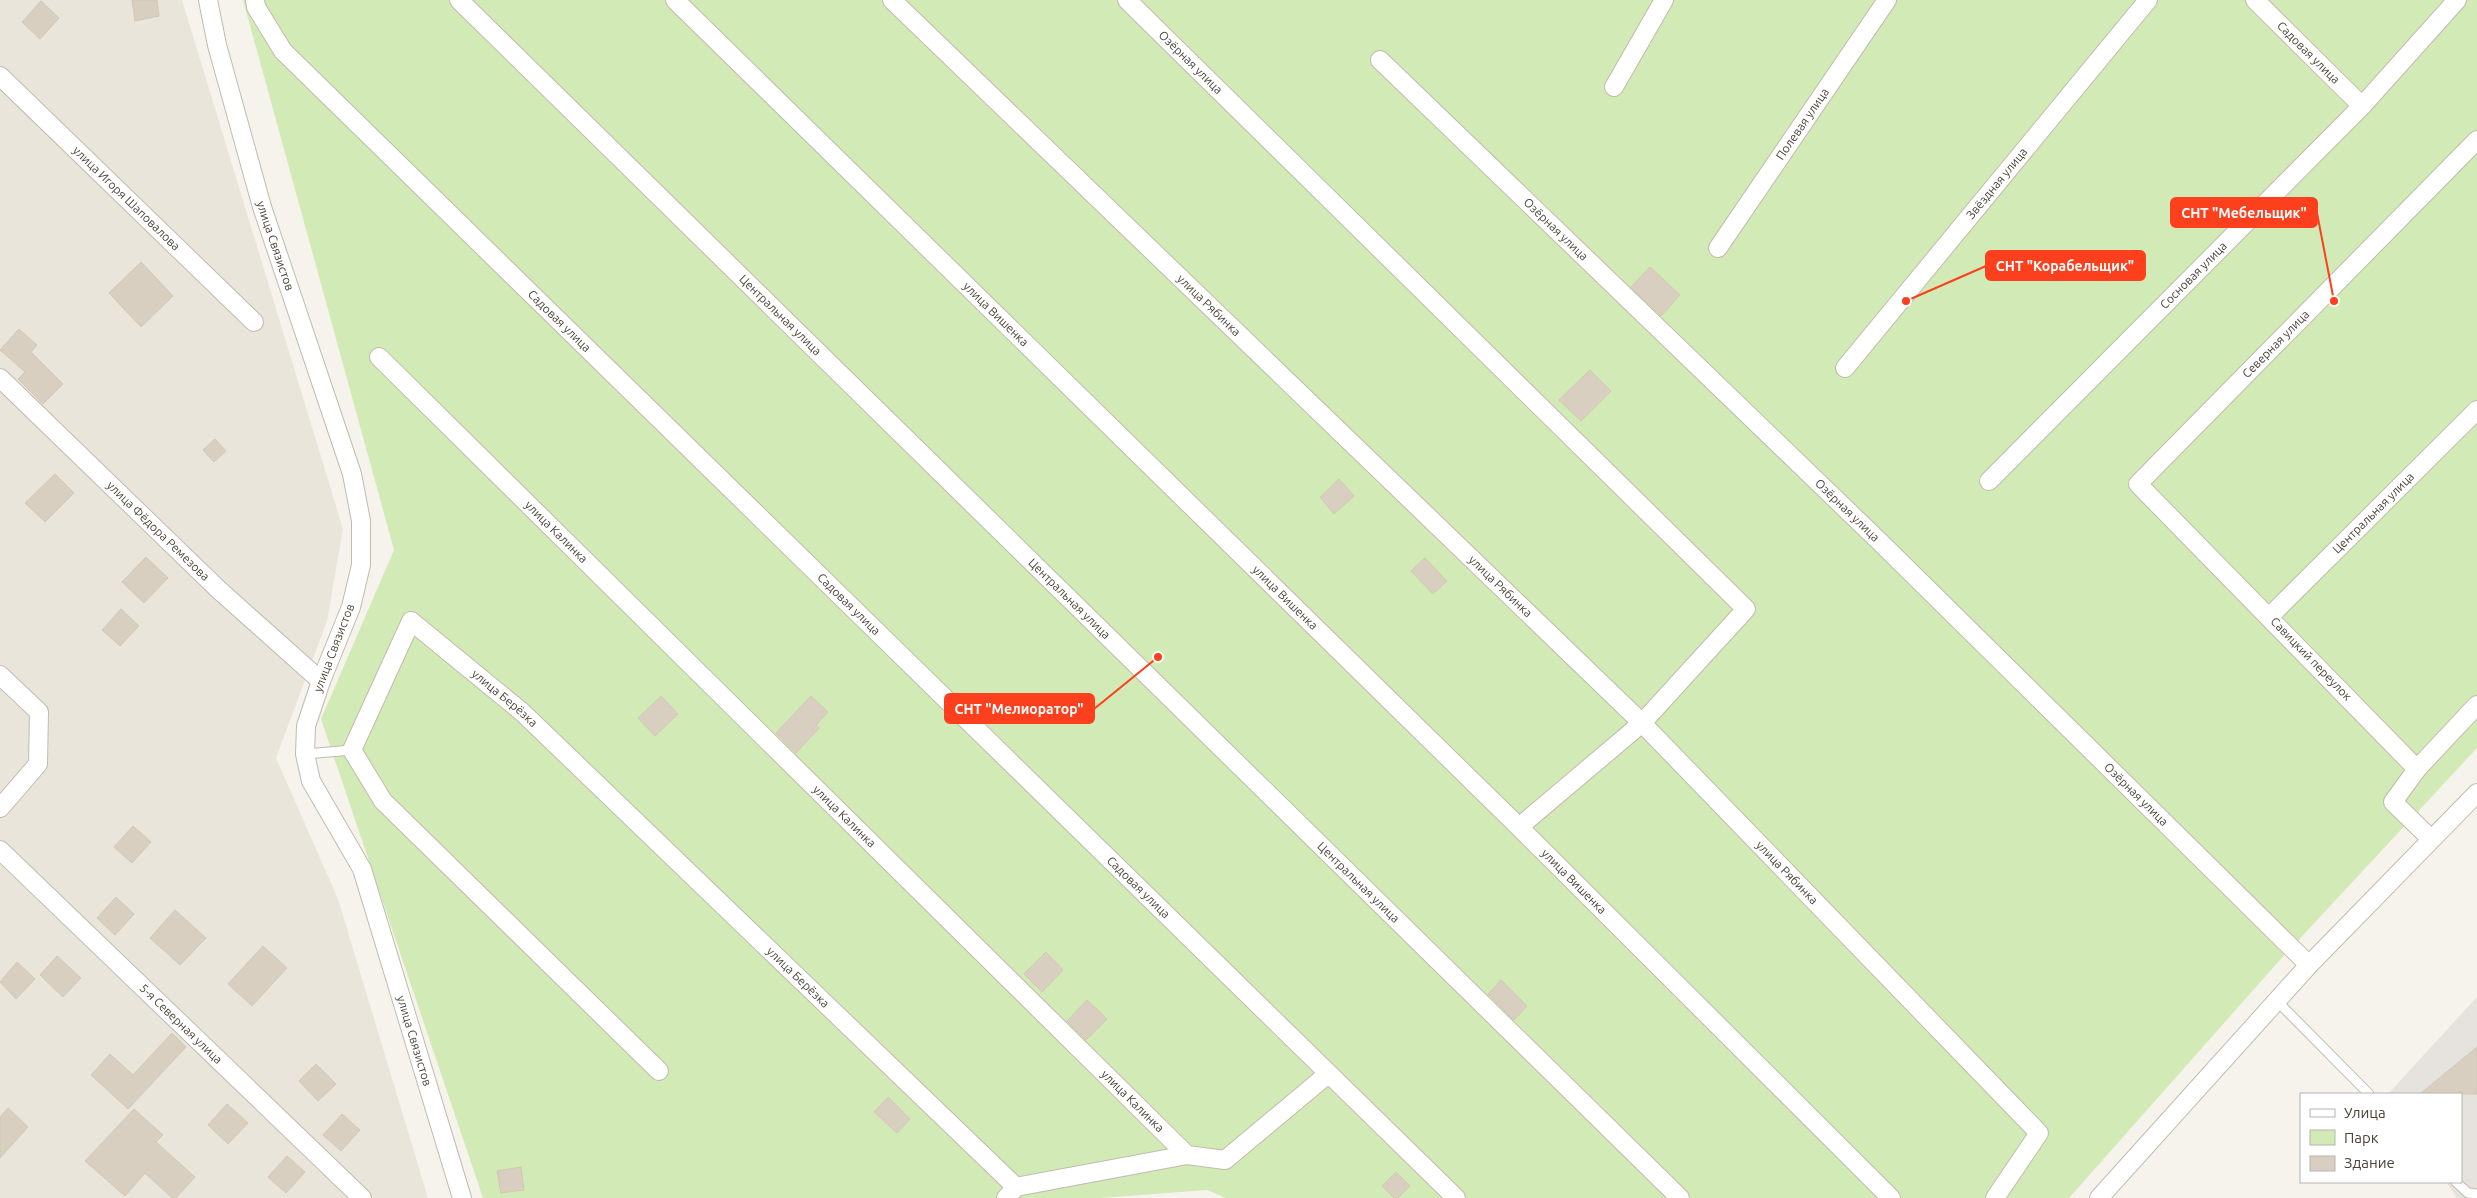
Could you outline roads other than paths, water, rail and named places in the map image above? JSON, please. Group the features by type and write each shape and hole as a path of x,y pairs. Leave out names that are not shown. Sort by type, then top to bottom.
{"street":[{"name":"улица Связистов","path":"208,0 217,45 262,207 352,474 360,521 361,565 351,607 320,681 306,726 305,754 311,782 362,869 462,1198"},
{"name":"Садовая улица","path":"255,0 256,8 283,51 1456,1198"},
{"name":"Центральная улица","path":"459,0 1680,1198"},
{"name":"улица Вишенка","path":"675,0 1519,827 1891,1198"},
{"name":"улица Рябинка","path":"892,0 1642,723 2039,1133 1995,1198"},
{"name":"Озёрная улица","path":"1127,0 1746,609 1642,723"},
{"path":"1614,87 1664,0"},
{"name":"Полевая улица","path":"1718,248 1887,0"},
{"name":"Звёздная улица","path":"1845,368 2148,0"},
{"name":"Садовая улица","path":"2255,0 2362,106"},
{"name":"Сосновая улица","path":"1989,481 2362,106 2456,0"},
{"name":"Озёрная улица","path":"1380,60 1878,540 2309,966"},
{"name":"улица Игоря Шаповалова","path":"0,76 254,322"},
{"name":"Северная улица","path":"2138,484 2477,140"},
{"name":"улица Калинка","path":"379,357 1187,1155"},
{"name":"улица Фёдора Ремезова","path":"0,378 219,590 320,681"},
{"name":"Центральная улица","path":"2270,616 2477,410"},
{"name":"Савицкий переулок","path":"2138,484 2270,616 2417,768"},
{"name":"улица Берёзка","path":"352,750 411,621 522,712 1011,1192 1187,1155"},
{"path":"0,675 39,712 38,764 0,808"},
{"path":"2431,839 2393,802 2417,768 2477,705"},
{"path":"1519,827 1642,723"},
{"path":"352,750 383,801 659,1071"},
{"path":"2099,1198 2309,966 2477,793"},
{"name":"5-я Северная улица","path":"0,850 362,1198"},
{"path":"1187,1155 1225,1160 1328,1074"}],"lane":[{"path":"305,754 352,750"},
{"path":"2277,1001 2368,1093"},
{"path":"2457,1183 2473,1195"}],"place":[{"name":"СНТ \"Корабельщик\"","path":"1906,301"},
{"name":"СНТ \"Мебельщик\"","path":"2334,301"},
{"name":"СНТ \"Мелиоратор\"","path":"1158,657"}]}
